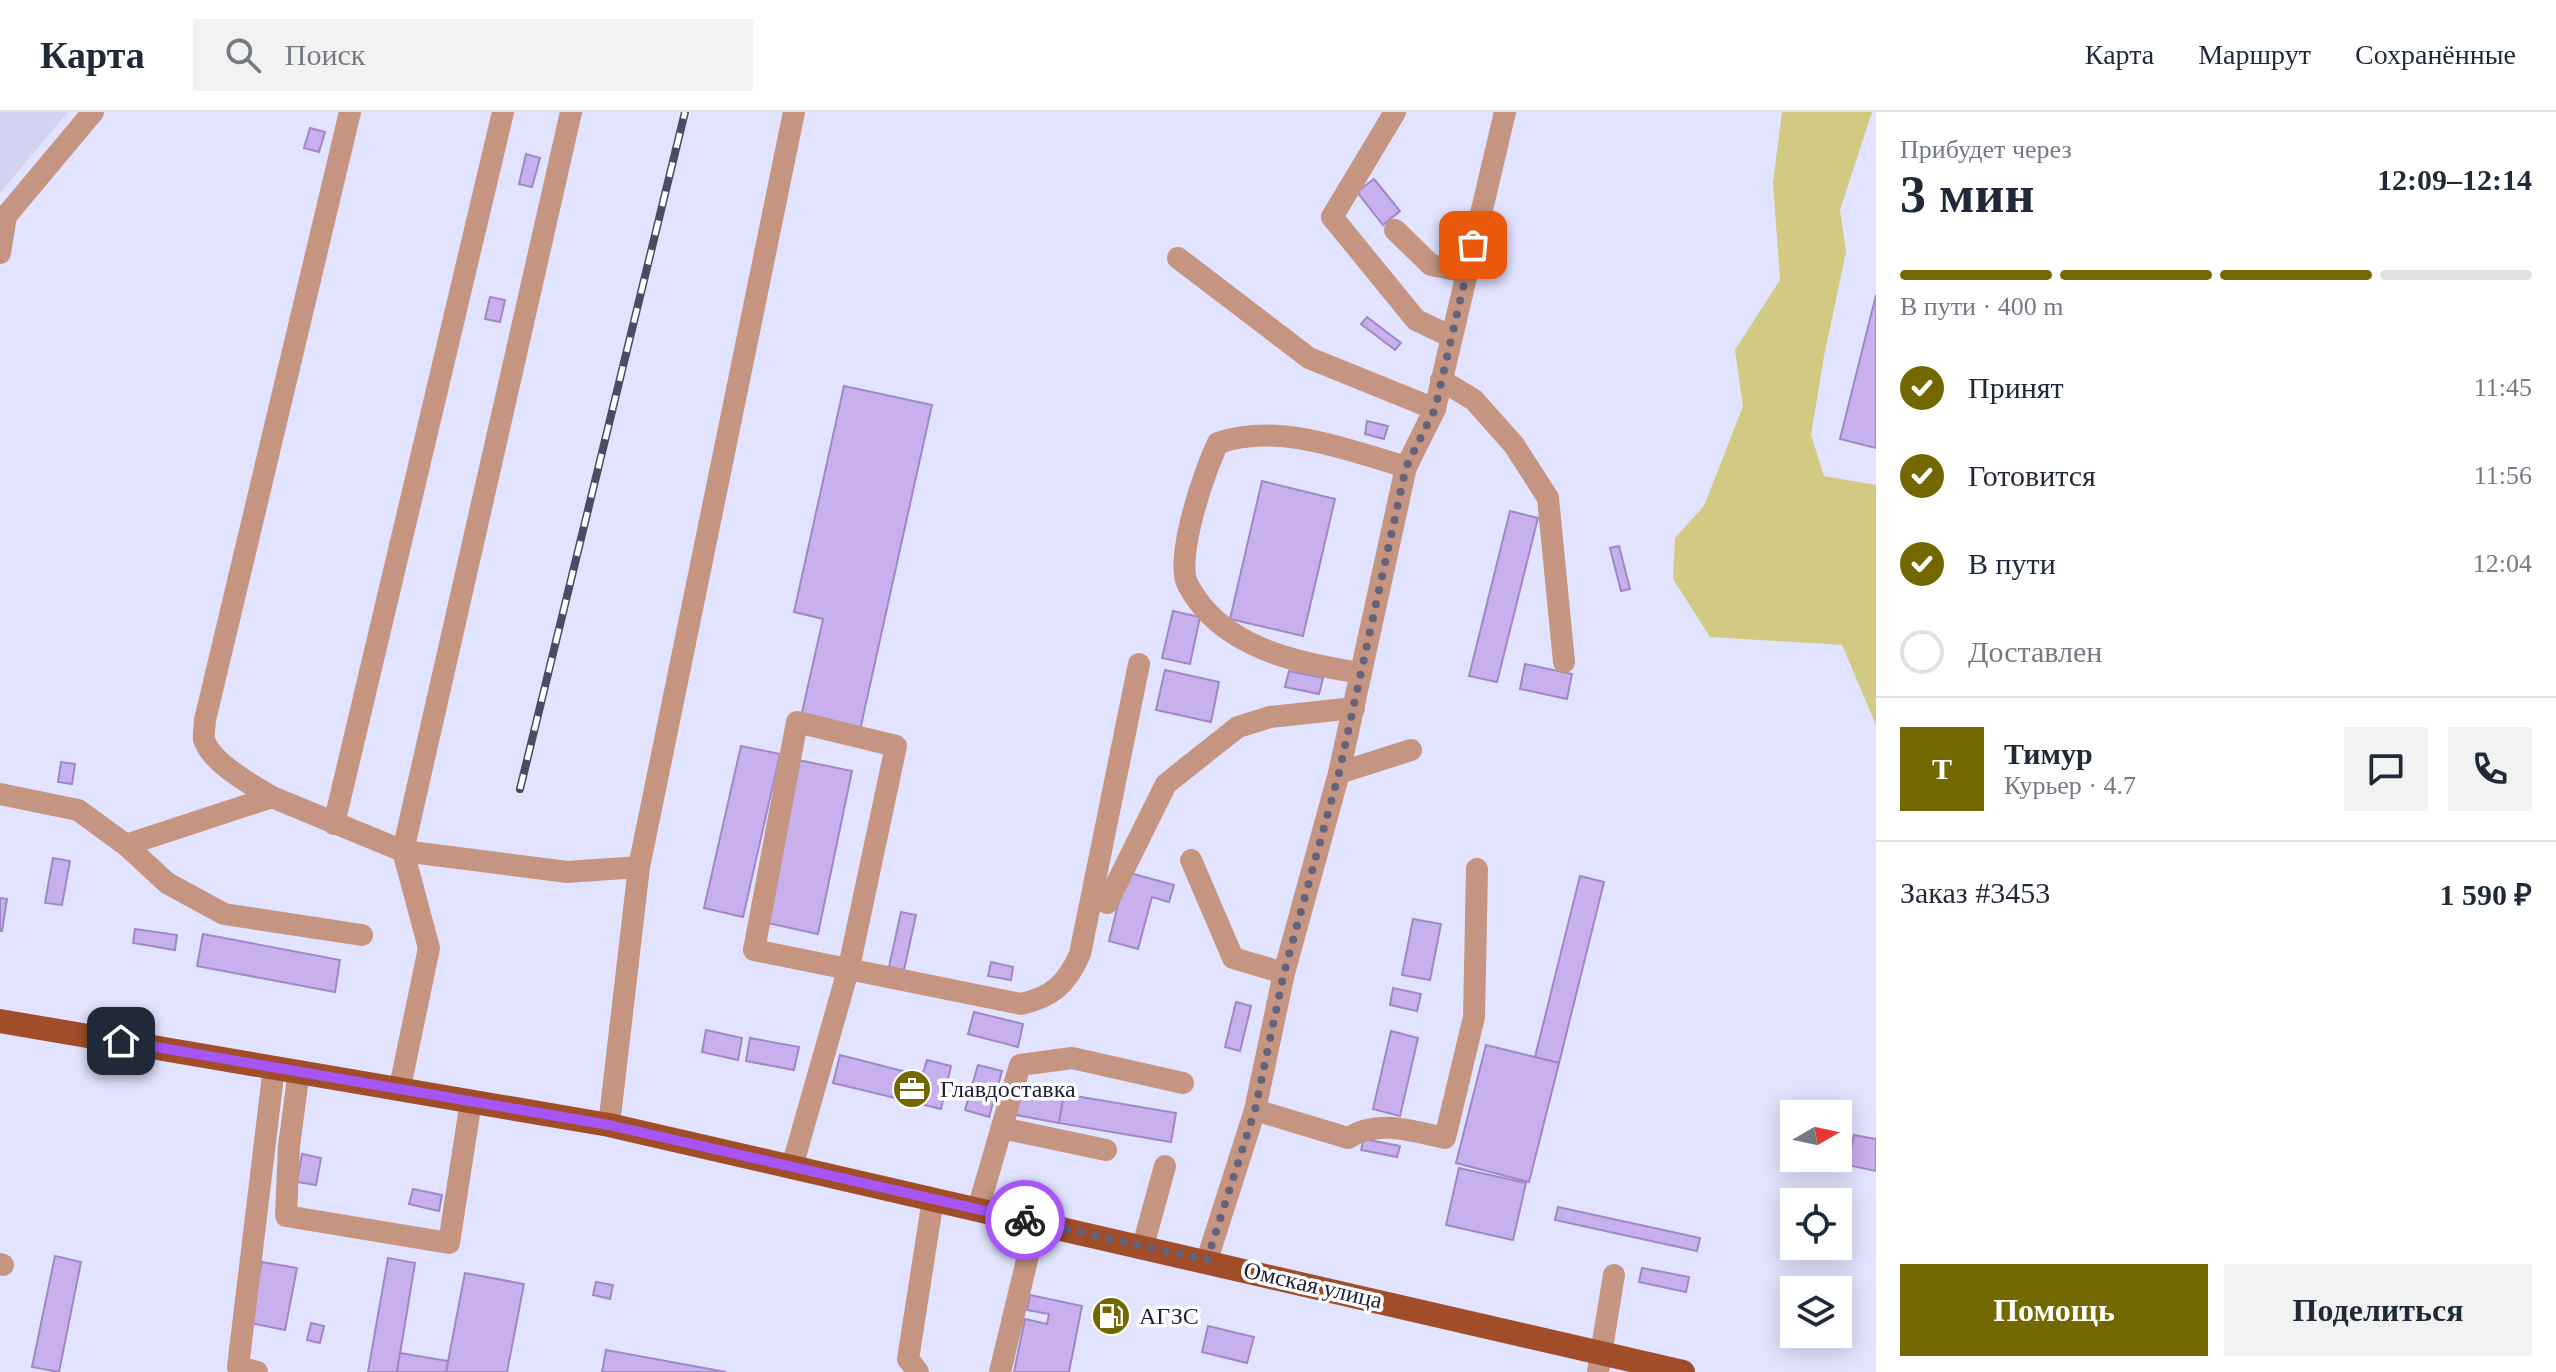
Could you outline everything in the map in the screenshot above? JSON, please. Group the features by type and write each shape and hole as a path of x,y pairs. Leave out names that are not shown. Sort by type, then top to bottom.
{"main road":[{"name":"Омская улица","path":"0,1021 609,1125 1207,1260 1599,1362 1683,1372"}],"street":[{"path":"0,253 3,212 93,112"},
{"path":"350,112 205,720 204,738 211,752 240,778 272,797 403,851 567,872 639,867"},
{"path":"334,824 503,112"},
{"path":"400,1087 429,948 403,851 571,112"},
{"path":"609,1125 639,867 794,112"},
{"path":"1395,112 1332,217 1416,320 1452,337"},
{"path":"1207,1260 1255,1110 1284,973 1339,773 1406,467 1435,409 1505,112"},
{"path":"1395,230 1431,265 1467,272"},
{"path":"1178,258 1309,358 1435,409"},
{"path":"1441,380 1474,400 1514,445 1548,498 1564,662"},
{"path":"1361,673 1262,650 1231,634 1186,583 1185,555 1208,463 1218,443 1244,434 1285,437 1327,444 1406,467"},
{"path":"792,1167 849,967 896,746 797,722 754,950 849,967 1021,1004 1044,998 1061,986 1072,974 1080,954 1139,664"},
{"path":"1107,903 1166,784 1219,741 1238,727 1270,717 1354,708"},
{"path":"1339,773 1411,750"},
{"path":"0,794 78,810 126,845 167,883 224,914 362,935"},
{"path":"126,845 272,797"},
{"path":"1191,860 1233,958 1284,973"},
{"path":"1255,1110 1348,1138 1363,1128 1377,1126 1445,1138 1474,1017 1477,869"},
{"path":"978,1209 1020,1065 1072,1058 1183,1083"},
{"path":"257,1372 238,1367 274,1067"},
{"path":"299,1071 289,1146 286,1216 449,1243 471,1101"},
{"path":"1002,1128 1106,1150"},
{"path":"1143,1246 1165,1166"},
{"path":"918,1372 908,1359 933,1199"},
{"path":"1000,1372 1036,1223"},
{"path":"1599,1362 1614,1275"}],"shaded area":[{"path":"0,112 68,112 0,193"},
{"path":"1782,112 1872,112 1840,210 1846,252 1811,435 1824,476 1876,485 1876,725 1842,645 1710,637 1673,579 1675,538 1704,506 1743,406 1735,350 1780,280 1773,183"}],"building":[{"path":"310,128 325,132 319,152 304,148"},
{"path":"526,154 540,158 532,187 519,184"},
{"path":"1374,179 1400,211 1383,225 1357,192"},
{"path":"1876,295 1876,448 1840,439"},
{"path":"490,297 505,300 500,322 485,319"},
{"path":"1367,317 1401,343 1395,350 1361,324"},
{"path":"844,386 932,405 860,730 801,717 823,619 794,612"},
{"path":"1367,421 1388,426 1384,439 1365,434"},
{"path":"1262,481 1335,499 1303,636 1230,619"},
{"path":"1510,511 1538,518 1497,682 1469,676"},
{"path":"1619,546 1630,589 1621,591 1610,548"},
{"path":"1173,611 1200,617 1190,664 1162,658"},
{"path":"1525,664 1572,674 1567,699 1520,689"},
{"path":"1165,670 1219,682 1211,722 1156,710"},
{"path":"1289,671 1323,678 1319,694 1285,687"},
{"path":"741,746 780,754 743,917 704,908"},
{"path":"798,760 852,771 818,934 763,922"},
{"path":"61,762 75,764 72,784 58,782"},
{"path":"53,858 70,861 62,905 45,903"},
{"path":"1126,872 1174,885 1169,902 1152,897 1138,949 1109,941"},
{"path":"1580,876 1604,882 1559,1063 1535,1057"},
{"path":"0,898 7,899 2,931 0,931"},
{"path":"901,912 916,915 904,970 889,967"},
{"path":"1413,919 1441,924 1430,980 1402,975"},
{"path":"135,929 177,935 175,950 133,943"},
{"path":"203,934 340,960 335,992 197,966"},
{"path":"991,962 1013,967 1011,980 988,976"},
{"path":"1393,988 1421,994 1417,1011 1390,1005"},
{"path":"1236,1002 1251,1006 1240,1051 1225,1047"},
{"path":"974,1012 1023,1024 1018,1047 968,1034"},
{"path":"706,1030 742,1038 738,1060 702,1052"},
{"path":"1391,1031 1418,1038 1400,1116 1373,1109"},
{"path":"750,1038 799,1047 794,1070 746,1061"},
{"path":"1486,1045 1559,1063 1529,1182 1456,1163"},
{"path":"840,1055 922,1076 927,1060 951,1066 941,1109 833,1083"},
{"path":"978,1065 1002,1071 989,1117 965,1110"},
{"path":"1021,1086 1064,1094 1059,1123 1016,1115"},
{"path":"1064,1094 1176,1113 1171,1142 1059,1123"},
{"path":"1854,1135 1876,1139 1876,1171 1852,1166"},
{"path":"1364,1139 1400,1146 1397,1157 1361,1150"},
{"path":"302,1154 321,1158 316,1185 297,1182"},
{"path":"1459,1168 1526,1183 1513,1240 1446,1225"},
{"path":"413,1189 442,1195 439,1211 409,1204"},
{"path":"1558,1207 1700,1238 1697,1251 1555,1220"},
{"path":"55,1256 81,1262 59,1372 32,1367"},
{"path":"388,1258 415,1263 397,1372 368,1372"},
{"path":"262,1262 297,1268 285,1330 250,1323"},
{"path":"1642,1268 1689,1277 1686,1292 1639,1282"},
{"path":"465,1273 524,1284 507,1372 446,1372"},
{"path":"596,1282 613,1285 610,1299 593,1295"},
{"path":"1030,1295 1082,1306 1069,1372 1014,1372 1025,1319 1047,1324 1049,1314 1027,1310"},
{"path":"311,1323 324,1326 320,1343 307,1340"},
{"path":"1208,1326 1254,1337 1247,1363 1202,1352"},
{"path":"606,1350 726,1372 602,1372"},
{"path":"400,1353 448,1361 446,1372 397,1372"}],"railway":[{"path":"520,789 685,112"}],"way so far":[{"path":"1025,1220 1207,1260 1255,1110 1284,973 1339,773 1406,467 1435,409 1473,245"}],"place":[{"name":"Главдоставка","path":"912,1089"},
{"name":"АГЗС","path":"1111,1316"}],"route":[{"path":"121,1041 609,1125 1025,1220"}]}
